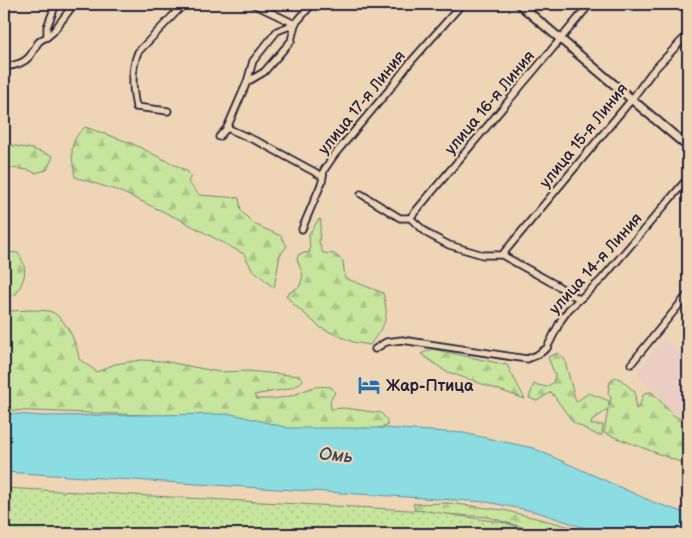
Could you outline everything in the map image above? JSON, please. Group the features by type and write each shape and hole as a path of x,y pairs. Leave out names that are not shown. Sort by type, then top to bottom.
{"street":[{"path":"47,37 47,27 56,4"},
{"path":"4,67 15,66 26,60 37,42 53,32 74,4"},
{"path":"168,111 136,107 133,90 135,59 138,52 184,4"},
{"path":"253,4 294,24"},
{"path":"219,137 227,128 247,82 252,60 277,31 294,24 312,4"},
{"name":"улица 17-я Линия","path":"302,229 322,182 322,176 335,154 408,65 462,4"},
{"path":"519,4 688,148"},
{"name":"улица 16-я Линия","path":"410,218 590,4"},
{"path":"247,82 264,72 291,41 294,24"},
{"name":"улица 15-я Линия","path":"502,256 632,100 652,72 688,34"},
{"path":"227,128 263,144 322,176"},
{"name":"улица 14-я Линия","path":"375,349 386,342 402,340 527,359 537,356 548,348 561,320 579,299 601,280 688,178"},
{"path":"361,194 400,218 410,218 428,234 449,245 483,255 502,256 579,299"},
{"path":"631,364 688,294"}],"shaded area":[{"path":"662,339 688,359 688,422 674,413 640,377 638,371"}],"green space":[{"path":"85,127 131,143 187,171 191,176 188,182 199,195 239,198 241,211 254,224 281,236 287,246 280,255 274,288 252,269 244,254 179,219 119,191 75,177 72,156 73,144 75,138"},
{"path":"4,144 32,149 53,156 47,170 35,173 29,170 4,167"},
{"path":"319,219 321,220 319,242 323,253 334,254 343,261 345,278 383,293 386,310 385,321 370,345 353,342 321,328 292,303 286,295 300,286 303,275 297,259 299,254 310,252 309,234"},
{"path":"4,252 18,253 25,269 22,283 16,294 4,296"},
{"path":"37,310 54,313 65,323 69,330 79,359 97,372 115,364 141,360 163,361 219,372 247,371 300,376 303,380 298,385 254,395 257,399 275,398 289,396 315,387 331,387 335,392 330,401 331,409 344,408 381,413 387,420 387,426 366,431 293,431 204,417 4,410 4,311"},
{"path":"432,349 507,365 525,399 445,371 421,354"},
{"path":"558,353 564,358 576,402 589,393 609,401 609,406 611,398 608,393 610,382 615,377 635,392 636,409 640,405 644,393 652,392 673,415 688,423 688,465 604,433 608,409 592,421 591,425 603,425 602,435 597,435 573,422 551,392 537,401 529,398 534,384 546,387 553,383 555,375 548,357"},
{"path":"4,488 427,511 506,523 539,534 4,534"},
{"path":"448,503 503,510 593,534 545,534 488,517 416,512 413,504"}],"water":[{"name":"Омь","path":"4,413 42,416 232,414 289,428 384,428 463,433 533,448 653,502 688,514 688,534 603,534 537,512 487,502 4,472"}],"place":[{"name":"Жар-Птица","path":"369,385"}]}
